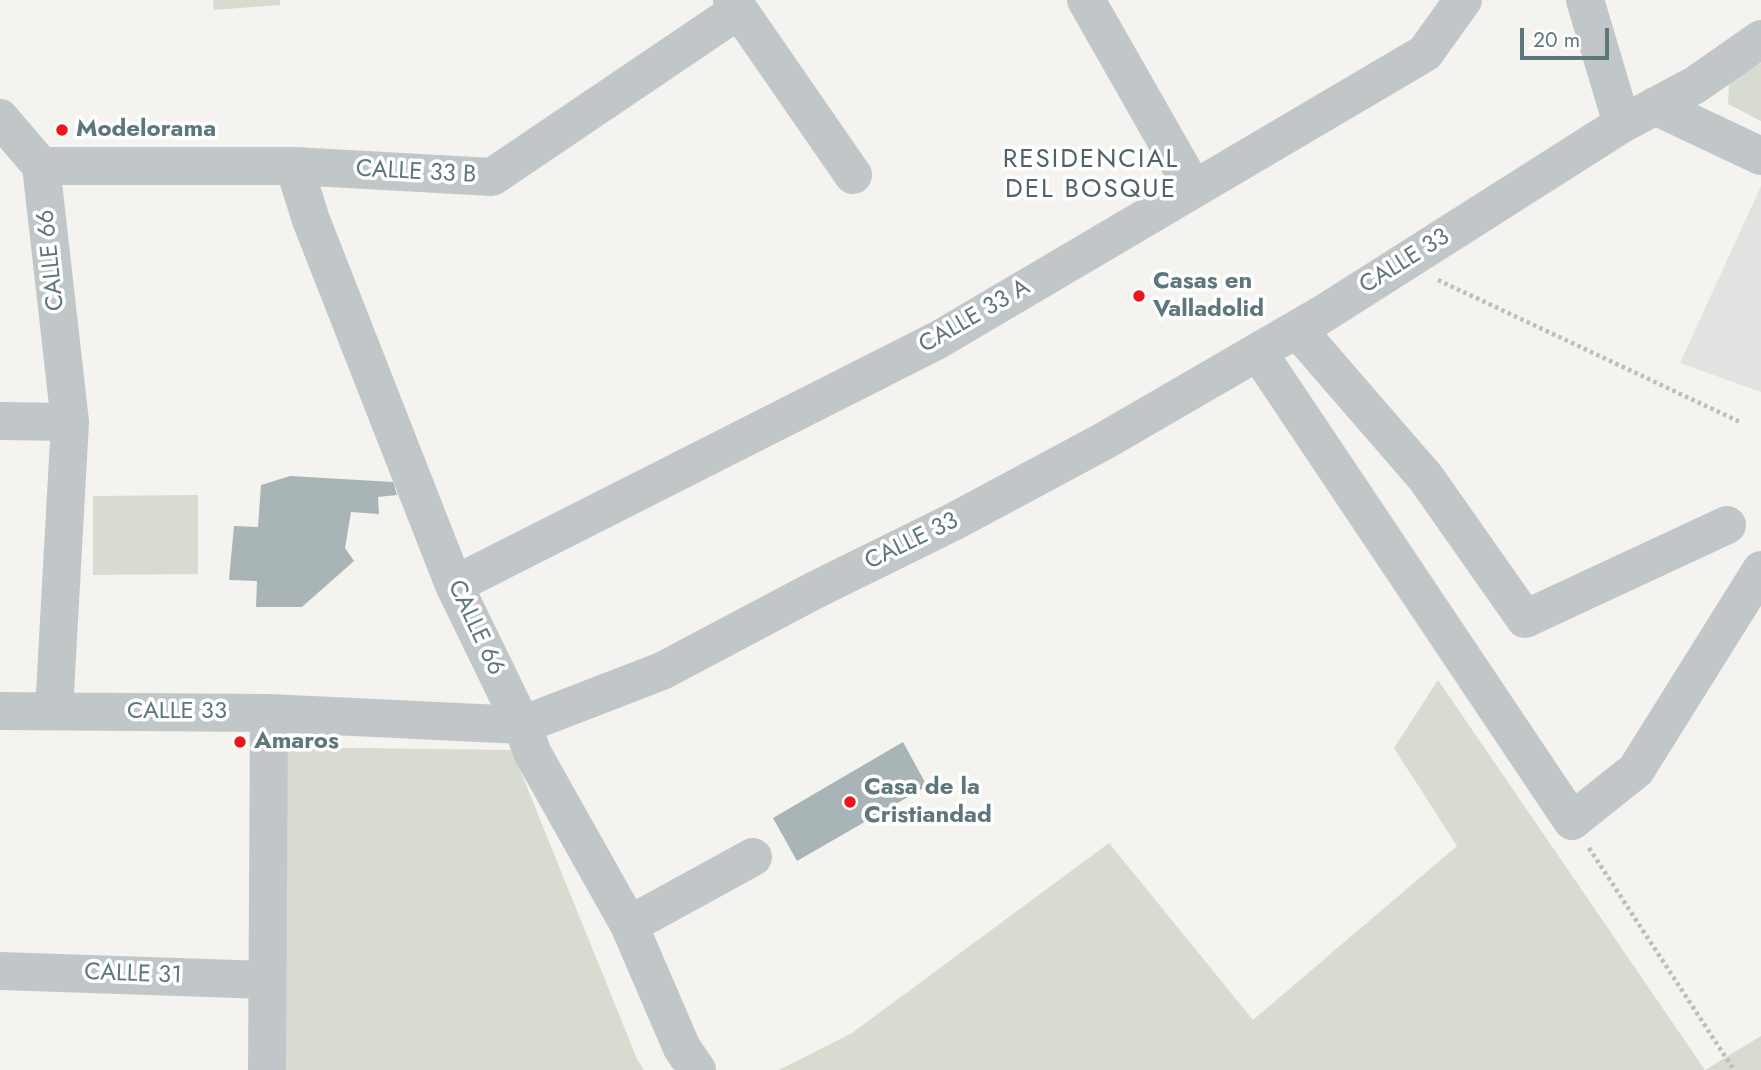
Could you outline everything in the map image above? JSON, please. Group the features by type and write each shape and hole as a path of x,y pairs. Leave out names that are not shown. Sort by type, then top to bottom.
{"street":[{"path":"1086,0 1193,188"},
{"name":"CALLE 33 A","path":"454,585 937,340 1425,53 1463,0"},
{"path":"1585,0 1622,124"},
{"name":"CALLE 33 B","path":"41,166 294,166 492,177 736,5 853,175"},
{"name":"CALLE 33","path":"0,711 268,713 522,724 662,671 815,590 953,523 1104,442 1403,264 1622,124 1695,85 1761,39"},
{"path":"1655,106 1761,156"},
{"path":"0,118 41,166"},
{"name":"CALLE 66","path":"41,166 70,422 54,711"},
{"name":"CALLE 66","path":"294,166 312,220 454,585 522,724 533,754 629,925 682,1048 697,1070"},
{"path":"1297,329 1426,478 1525,620 1727,525"},
{"path":"1258,352 1572,821 1636,771 1761,570"},
{"path":"0,421 70,422"},
{"path":"267,1070 268,713"},
{"path":"629,925 753,857"},
{"name":"CALLE 31","path":"0,971 267,980"}],"path":[{"path":"1403,264 1740,422"},
{"path":"1572,821 1734,1070"}],"shaded area":[{"path":"213,0 280,0 280,5 214,10"},
{"path":"1761,63 1761,121 1728,104 1729,80"},
{"path":"1761,186 1761,392 1680,363"},
{"path":"198,495 198,574 93,575 93,496"},
{"path":"1438,680 1705,1070 779,1070 852,1033 1109,843 1253,1020 1457,846 1394,748"},
{"path":"285,747 512,750 637,1059 644,1070 278,1070"},
{"path":"1761,1036 1761,1070 1705,1070"}],"building":[{"path":"290,476 393,482 397,495 378,497 379,514 351,512 345,548 354,561 302,607 256,607 257,581 229,580 234,526 258,527 261,485"},
{"name":"Casa de la Cristiandad","path":"903,742 927,786 797,861 773,818"}],"place":[{"name":"Modelorama","path":"62,130"},
{"name":"Casas en Valladolid","path":"1139,296"},
{"name":"Amaros","path":"240,742"},
{"name":"Casa de la Cristiandad","path":"850,802"}],"district":[{"name":"RESIDENCIAL DEL BOSQUE","path":"1091,176"}]}
